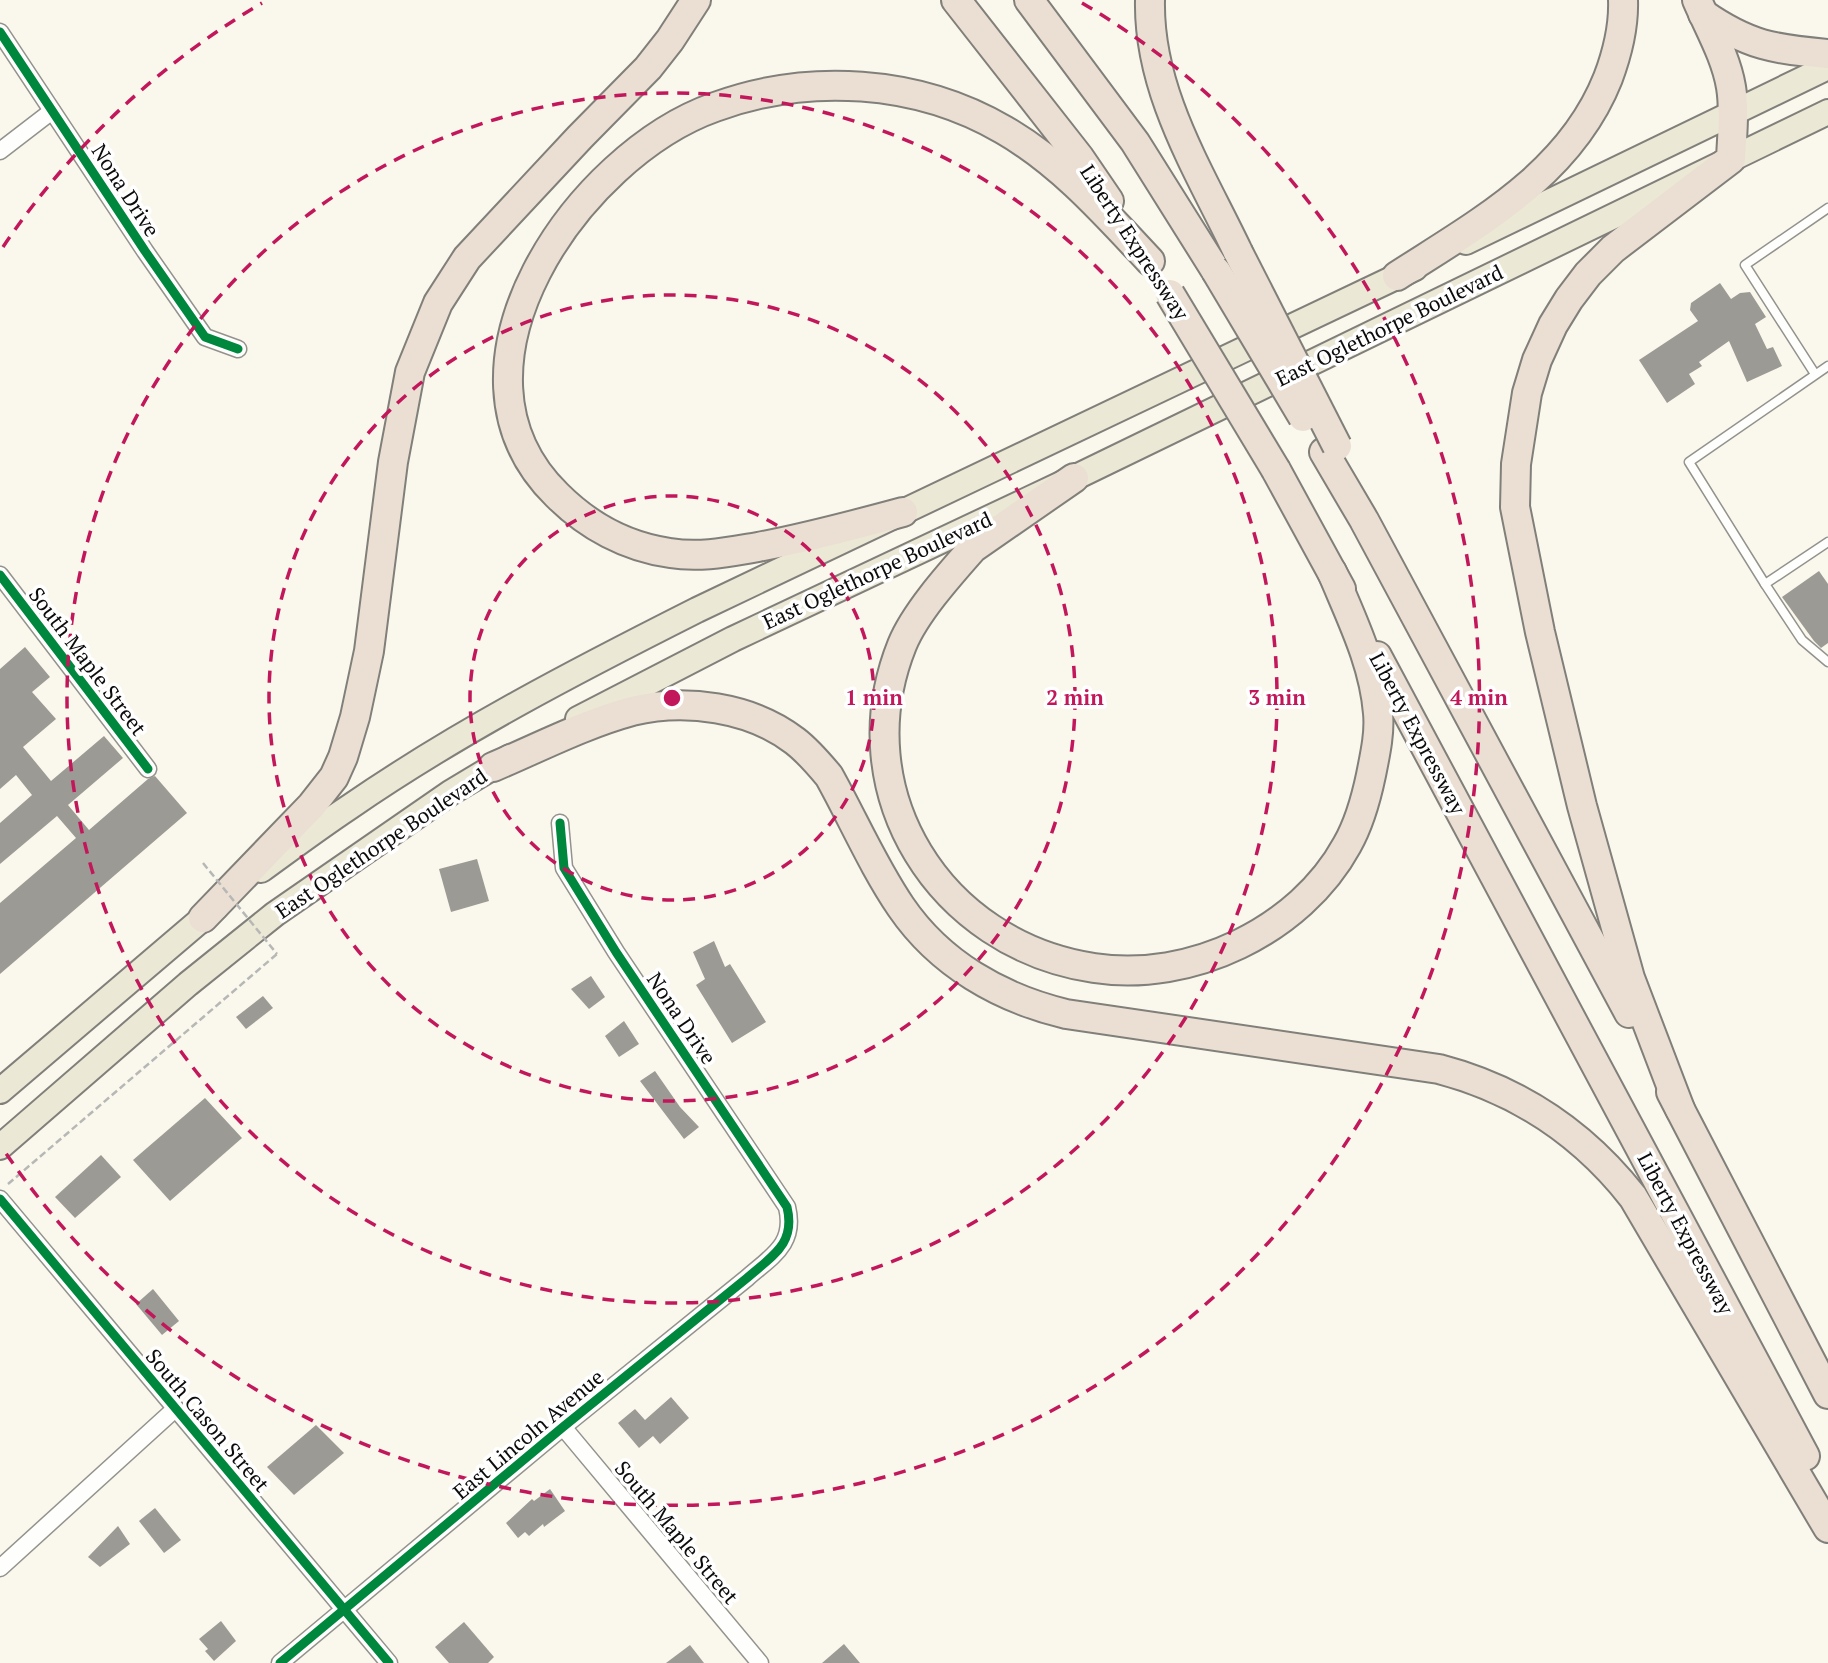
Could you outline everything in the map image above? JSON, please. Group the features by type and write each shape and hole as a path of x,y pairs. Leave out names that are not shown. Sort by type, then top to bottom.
{"highway":[{"path":"203,918 312,805 334,777 343,757 355,717 369,651 393,462 410,372 438,303 467,258 580,136 648,68 696,0"},
{"name":"Liberty Expressway","path":"956,0 1079,158 1150,261 1276,470 1828,1499"},
{"path":"1029,0 1135,142 1331,449"},
{"path":"1150,0 1153,46 1165,95 1364,520 1680,1109 1828,1394"},
{"path":"1397,276 1503,208 1567,148 1597,102 1614,63 1620,36 1623,0"},
{"path":"1700,7 1730,32 1759,45 1828,54"},
{"path":"1680,1109 1630,978 1582,806 1537,620 1515,507 1516,464 1527,393 1537,360 1569,299 1588,274 1613,249 1731,159 1734,112 1731,86 1700,7"},
{"path":"903,512 797,540 698,556 668,553 617,538 571,509 552,490 536,470 513,423 509,404 510,346 530,284 565,226 601,184 656,136 682,121 724,103 786,89 858,86 929,98 967,111 1003,129 1037,150 1091,198 1150,261"},
{"path":"1074,478 973,548 906,636 893,672 886,704 885,760 891,792 903,826 916,851 933,876 956,901 1004,938 1031,951 1059,961 1096,969 1130,971 1164,968 1198,960 1229,949 1269,926 1305,899 1327,874 1347,846 1368,790 1375,757 1378,716 1372,670 1332,572"},
{"path":"493,767 601,722 635,711 692,706 735,713 795,741 815,760 829,776 902,909 935,947 974,978 996,990 1042,1009 1066,1014 1439,1069 1489,1084 1536,1108 1588,1147 1633,1197 1828,1528"}],"main road":[{"name":"East Oglethorpe Boulevard","path":"0,1091 259,871 349,807 514,706 697,610 1828,67"},
{"name":"East Oglethorpe Boulevard","path":"0,1147 188,984 275,914 370,847 493,767 569,724 733,639 1074,478 1828,112"}],"street":[{"name":"Nona Drive","path":"0,32 205,337 237,349"},
{"path":"0,151 52,111"},
{"name":"South Maple Street","path":"0,575 148,769"},
{"name":"Nona Drive","path":"560,824 564,868 616,952 787,1207 790,1227"},
{"name":"South Cason Street","path":"0,1199 389,1663"},
{"name":"East Lincoln Avenue","path":"280,1663 774,1255 788,1238 790,1227"},
{"path":"0,1567 175,1409"},
{"name":"South Maple Street","path":"563,1427 760,1663"}],"lane":[{"path":"1815,374 1745,265 1828,208"},
{"path":"1828,366 1689,462 1802,640 1828,662"},
{"path":"1765,584 1828,542"}],"path":[{"path":"0,1191 277,954 203,863"}],"building":[{"path":"1720,283 1731,299 1740,293 1750,292 1766,317 1755,324 1767,349 1773,347 1782,366 1747,382 1729,341 1699,362 1702,366 1689,374 1695,384 1667,403 1639,360 1698,321 1690,310 1691,303"},
{"path":"1819,571 1828,584 1828,643 1821,648 1782,597"},
{"path":"25,647 50,677 32,692 56,719 23,747 51,781 104,736 123,758 68,805 89,830 148,779 155,776 187,813 0,974 0,903 76,838 57,816 0,864 0,823 32,795 16,775 0,789 0,669"},
{"path":"477,859 489,901 451,912 439,869"},
{"path":"714,941 725,967 730,964 766,1022 732,1043 696,985 705,979 693,952"},
{"path":"591,976 605,997 589,1009 571,989"},
{"path":"263,996 273,1008 246,1029 236,1017"},
{"path":"624,1021 639,1044 619,1057 605,1036"},
{"path":"655,1071 680,1107 699,1127 684,1139 640,1081"},
{"path":"205,1098 242,1138 170,1201 133,1160"},
{"path":"101,1155 121,1177 75,1218 55,1197"},
{"path":"153,1289 179,1321 162,1335 136,1304"},
{"path":"671,1397 689,1418 660,1444 653,1436 639,1448 618,1423 635,1409 645,1420"},
{"path":"316,1425 344,1453 294,1495 267,1467"},
{"path":"550,1489 565,1511 529,1536 525,1532 518,1538 506,1523 532,1499 534,1501"},
{"path":"155,1508 181,1540 164,1553 139,1521"},
{"path":"118,1526 130,1544 100,1567 88,1557"},
{"path":"221,1621 236,1641 214,1661 199,1639"},
{"path":"464,1622 494,1657 488,1663 449,1663 435,1647"},
{"path":"844,1644 860,1663 822,1663"},
{"path":"690,1645 704,1663 666,1663"}],"cycle path":[{"path":"0,32 205,337 238,349"},
{"path":"0,575 148,769"},
{"path":"280,1663 765,1263 785,1240 789,1220 787,1207 616,952 564,868 560,823"},
{"path":"0,1199 389,1663"}]}
